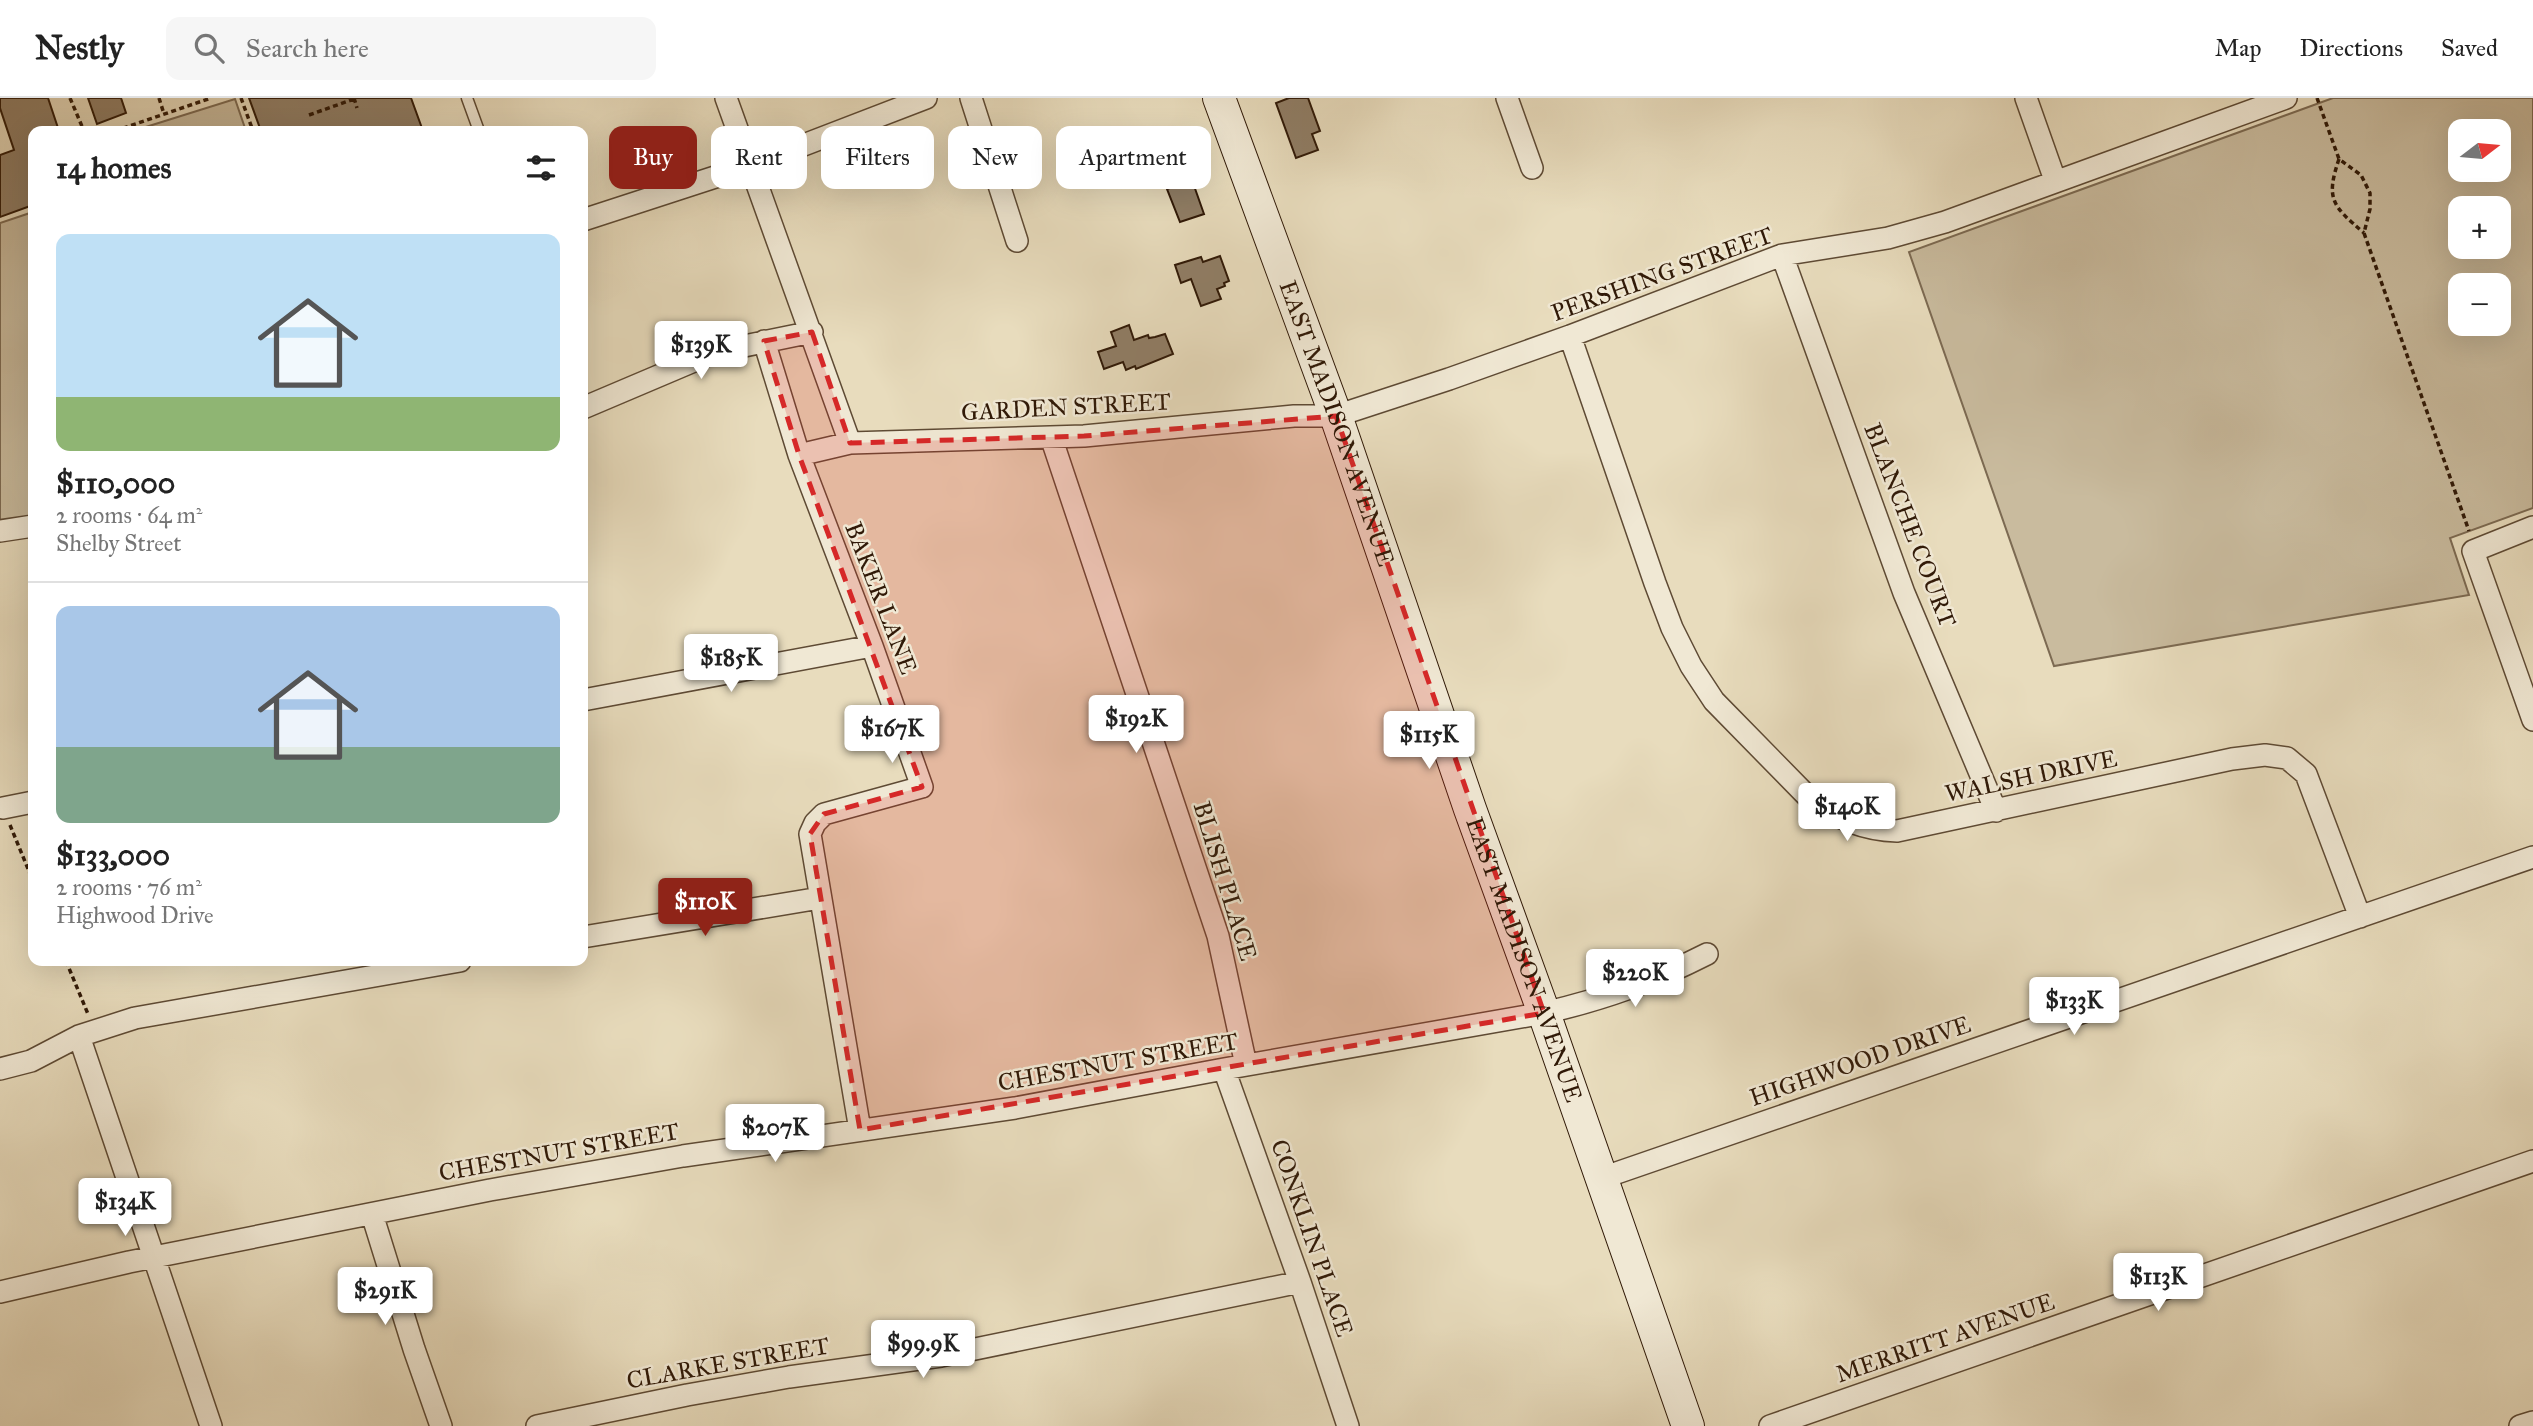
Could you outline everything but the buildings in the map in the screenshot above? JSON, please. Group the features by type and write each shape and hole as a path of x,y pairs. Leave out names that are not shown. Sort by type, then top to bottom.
{"main road":[{"name":"EAST MADISON AVENUE","path":"1219,98 1336,416 1470,810 1688,1426"}],"street":[{"path":"726,98 736,126"},
{"path":"807,144 926,98"},
{"path":"971,98 1017,241"},
{"path":"1507,98 1532,168"},
{"path":"2026,98 2055,180"},
{"name":"PERSHING STREET","path":"1336,416 1570,336 1782,255 1888,238 1945,222 2286,98"},
{"path":"588,218 711,179"},
{"path":"759,189 850,443"},
{"name":"BLANCHE COURT","path":"1782,255 1904,593 1996,811"},
{"path":"588,406 715,352 812,332"},
{"name":"WALSH DRIVE","path":"1570,336 1672,628 1690,666 1714,701 1811,800 1850,822 1873,830 1897,831 2232,759 2265,755 2287,758 2306,774 2360,917"},
{"name":"BAKER LANE","path":"764,341 799,455 922,787 824,814 815,823 810,834 860,1130"},
{"name":"GARDEN STREET","path":"799,455 850,443 1084,436 1294,416 1336,416"},
{"name":"BLISH PLACE","path":"1051,437 1218,936 1246,1065"},
{"path":"0,531 28,527"},
{"path":"2533,527 2474,550 2533,720"},
{"path":"588,699 872,646"},
{"path":"3,808 28,803"},
{"name":"HIGHWOOD DRIVE","path":"1602,1178 2533,857"},
{"path":"588,936 820,898"},
{"name":"CHESTNUT STREET","path":"0,1292 153,1257 490,1189 669,1158 1015,1108 1544,1013 1595,1002 1657,979 1707,954"},
{"path":"0,1069 31,1061 87,1034 135,1018 431,966"},
{"path":"87,1034 153,1257 211,1426"},
{"name":"CONKLIN PLACE","path":"1224,1069 1348,1426"},
{"name":"MERRITT AVENUE","path":"1770,1426 2533,1161"},
{"path":"372,1214 441,1426"},
{"name":"CLARKE STREET","path":"537,1426 776,1379 941,1356 1300,1282"},
{"path":"2520,1426 2533,1422"}],"lane":[{"path":"467,98 477,126"}],"path":[{"path":"70,98 82,126"},
{"path":"159,98 164,114"},
{"path":"129,126 211,98"},
{"path":"241,98 251,126"},
{"path":"309,115 354,98 357,108"},
{"path":"2318,98 2339,159 2361,175 2370,193 2370,209 2364,233"},
{"path":"2339,159 2331,182 2332,198 2342,214 2364,233 2474,550"},
{"path":"3,808 28,869"},
{"path":"67,966 87,1034"}],"highlighted area":[{"path":"812,332 850,443 1084,436 1336,416 1544,1013 860,1130 810,834 824,814 922,787 799,455 764,341"}],"shaded area":[{"path":"2333,98 2533,98 2533,508 2450,538 2469,595 2054,666 1909,252"},
{"path":"235,99 244,126 149,126"},
{"path":"28,214 28,523 0,528 0,223"}]}
